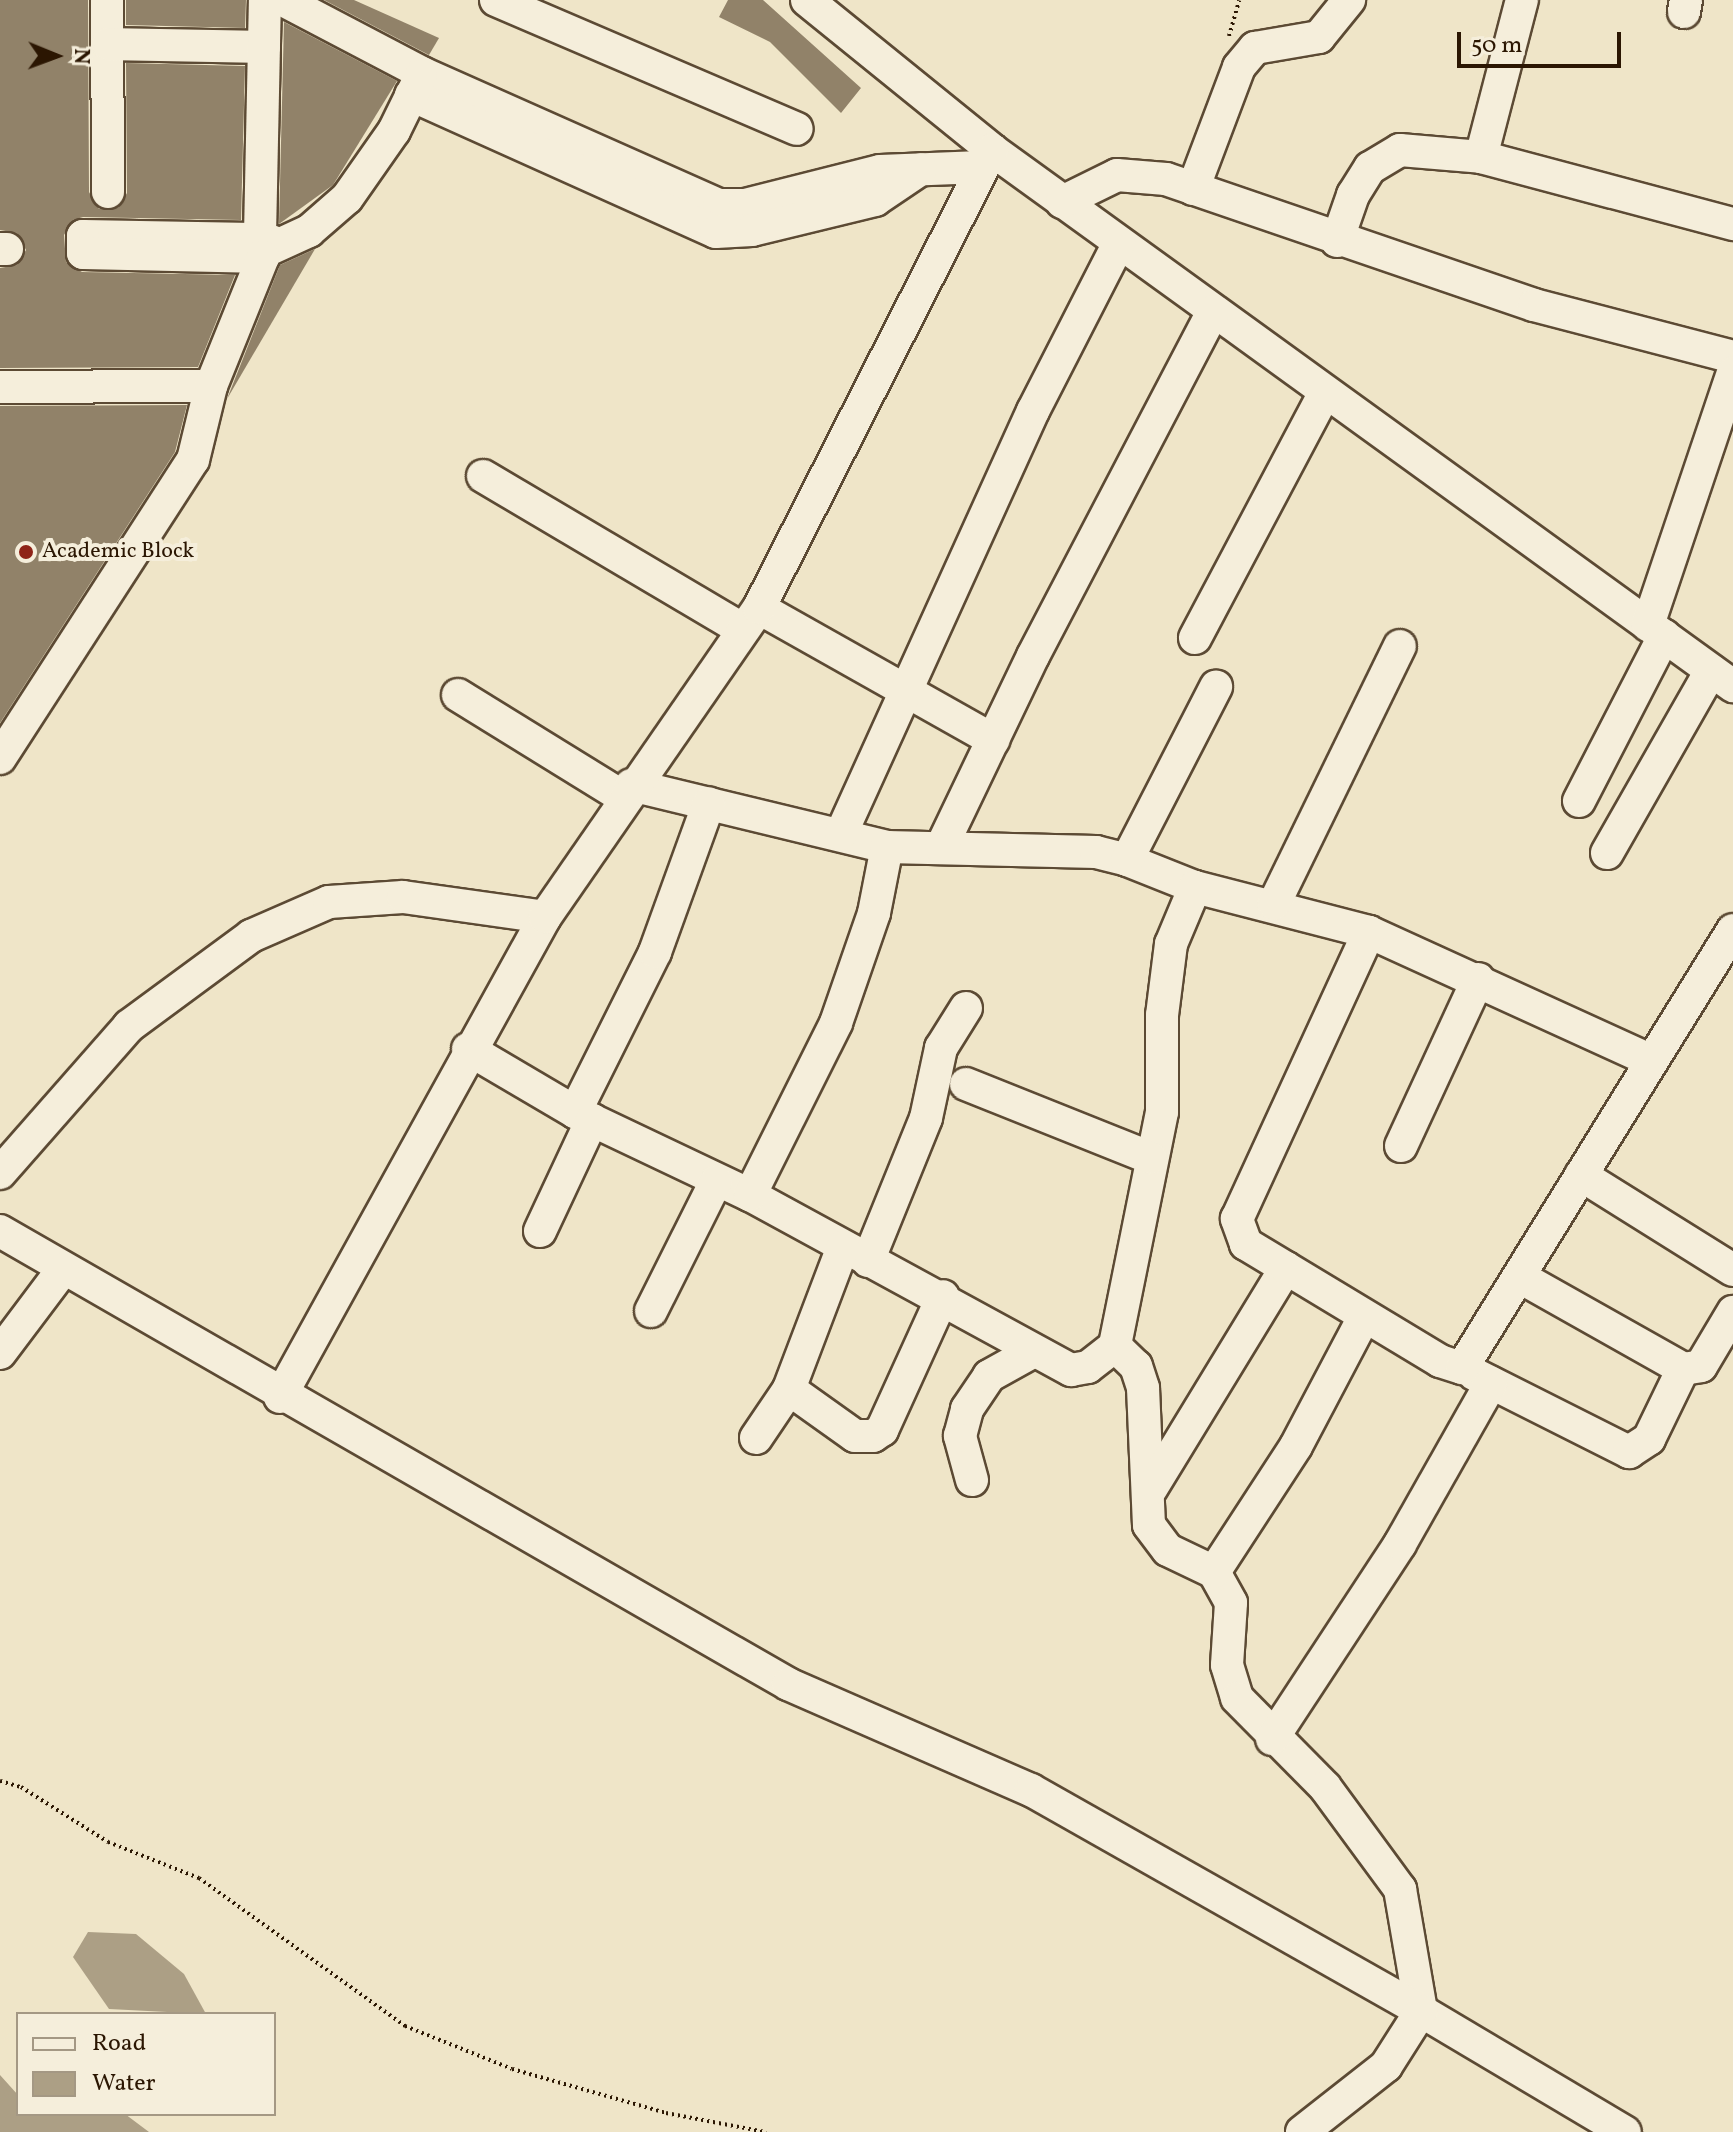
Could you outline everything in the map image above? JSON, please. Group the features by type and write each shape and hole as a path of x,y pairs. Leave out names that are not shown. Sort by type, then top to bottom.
{"street":[{"path":"107,0 108,192"},
{"path":"0,758 95,619 193,460 211,386 260,247 265,0"},
{"path":"283,0 417,84 507,126 719,205 745,205 880,171 921,169 987,159"},
{"path":"496,0 565,14 797,129"},
{"path":"807,0 987,159 1062,202 1722,678 1607,853"},
{"path":"1193,189 1239,67 1255,48 1319,37 1349,0"},
{"path":"1481,157 1522,0"},
{"path":"108,44 264,47"},
{"path":"260,247 309,231 347,198 417,84"},
{"path":"1337,241 1353,195 1370,168 1400,150 1481,157 1733,224"},
{"path":"280,1397 468,1049 545,917 627,791 751,619 987,159"},
{"path":"1062,202 1117,175 1166,179 1337,241 1534,305 1733,357"},
{"path":"841,834 1033,411 1119,243"},
{"path":"941,848 993,740 1213,311"},
{"path":"1579,801 1656,630 1733,373"},
{"path":"0,387 211,386"},
{"path":"1195,638 1325,392"},
{"path":"483,476 751,619 907,691 993,740"},
{"path":"1274,904 1400,646"},
{"path":"1127,860 1216,687"},
{"path":"458,695 627,791 709,803 887,847 1096,852 1127,860 1195,887 1274,904 1369,932 1478,979 1652,1061"},
{"path":"540,1231 583,1116 655,952 709,803"},
{"path":"750,1195 836,1023 874,913 887,847"},
{"path":"468,1049 583,1116 750,1195 856,1254 943,1296 1071,1370 1088,1367 1115,1346 1162,1112 1162,1015 1171,944 1195,887"},
{"path":"0,1173 129,1026 251,936 329,902 403,897 545,917"},
{"path":"1462,1368 1733,930"},
{"path":"1369,932 1237,1219 1246,1244 1364,1317 1629,1452 1649,1439 1683,1369"},
{"path":"1401,1146 1478,979"},
{"path":"756,1438 789,1389 926,1118 941,1048 966,1008"},
{"path":"966,1084 1151,1158"},
{"path":"1581,1175 1733,1270"},
{"path":"651,1311 716,1181"},
{"path":"0,1231 280,1397 788,1684 1031,1790 1421,2011 1625,2132"},
{"path":"1151,1489 1286,1268"},
{"path":"0,1353 63,1269"},
{"path":"1520,1277 1683,1369 1701,1366 1733,1312"},
{"path":"789,1389 855,1436 873,1436 882,1430 943,1296"},
{"path":"1214,1572 1296,1446 1364,1317"},
{"path":"1115,1346 1136,1366 1143,1388 1151,1489 1149,1525 1168,1550 1214,1572 1231,1603 1227,1665 1237,1698 1272,1739 1325,1787 1400,1889 1421,2011 1386,2066 1302,2132"},
{"path":"972,1480 960,1436 967,1409 989,1376 1034,1351"},
{"path":"1272,1739 1400,1544 1491,1383"}],"path":[{"path":"0,1781 21,1787 108,1842 199,1878 405,2026 512,2069 666,2113 766,2132"}],"water":[{"path":"88,1932 136,1934 184,1974 205,2012 109,2009 73,1957"},
{"path":"0,2075 16,2093 16,2116 128,2116 149,2132 0,2132"}],"building":[{"path":"0,0 88,0 89,192 99,209 118,208 127,193 126,63 245,66 241,220 83,217 73,220 64,235 66,262 82,272 235,275 198,367 0,368 0,268 17,265 26,250 17,233 0,230"},
{"path":"126,0 246,0 245,28 126,25"},
{"path":"324,0 354,0 439,38 429,55"},
{"path":"728,0 763,0 861,88 841,113 770,42 719,17"},
{"path":"284,22 397,81 333,185 279,224"},
{"path":"315,249 227,399 280,265"},
{"path":"187,405 175,452 0,723 0,406"}],"place":[{"name":"Academic Block","path":"26,552"}]}
